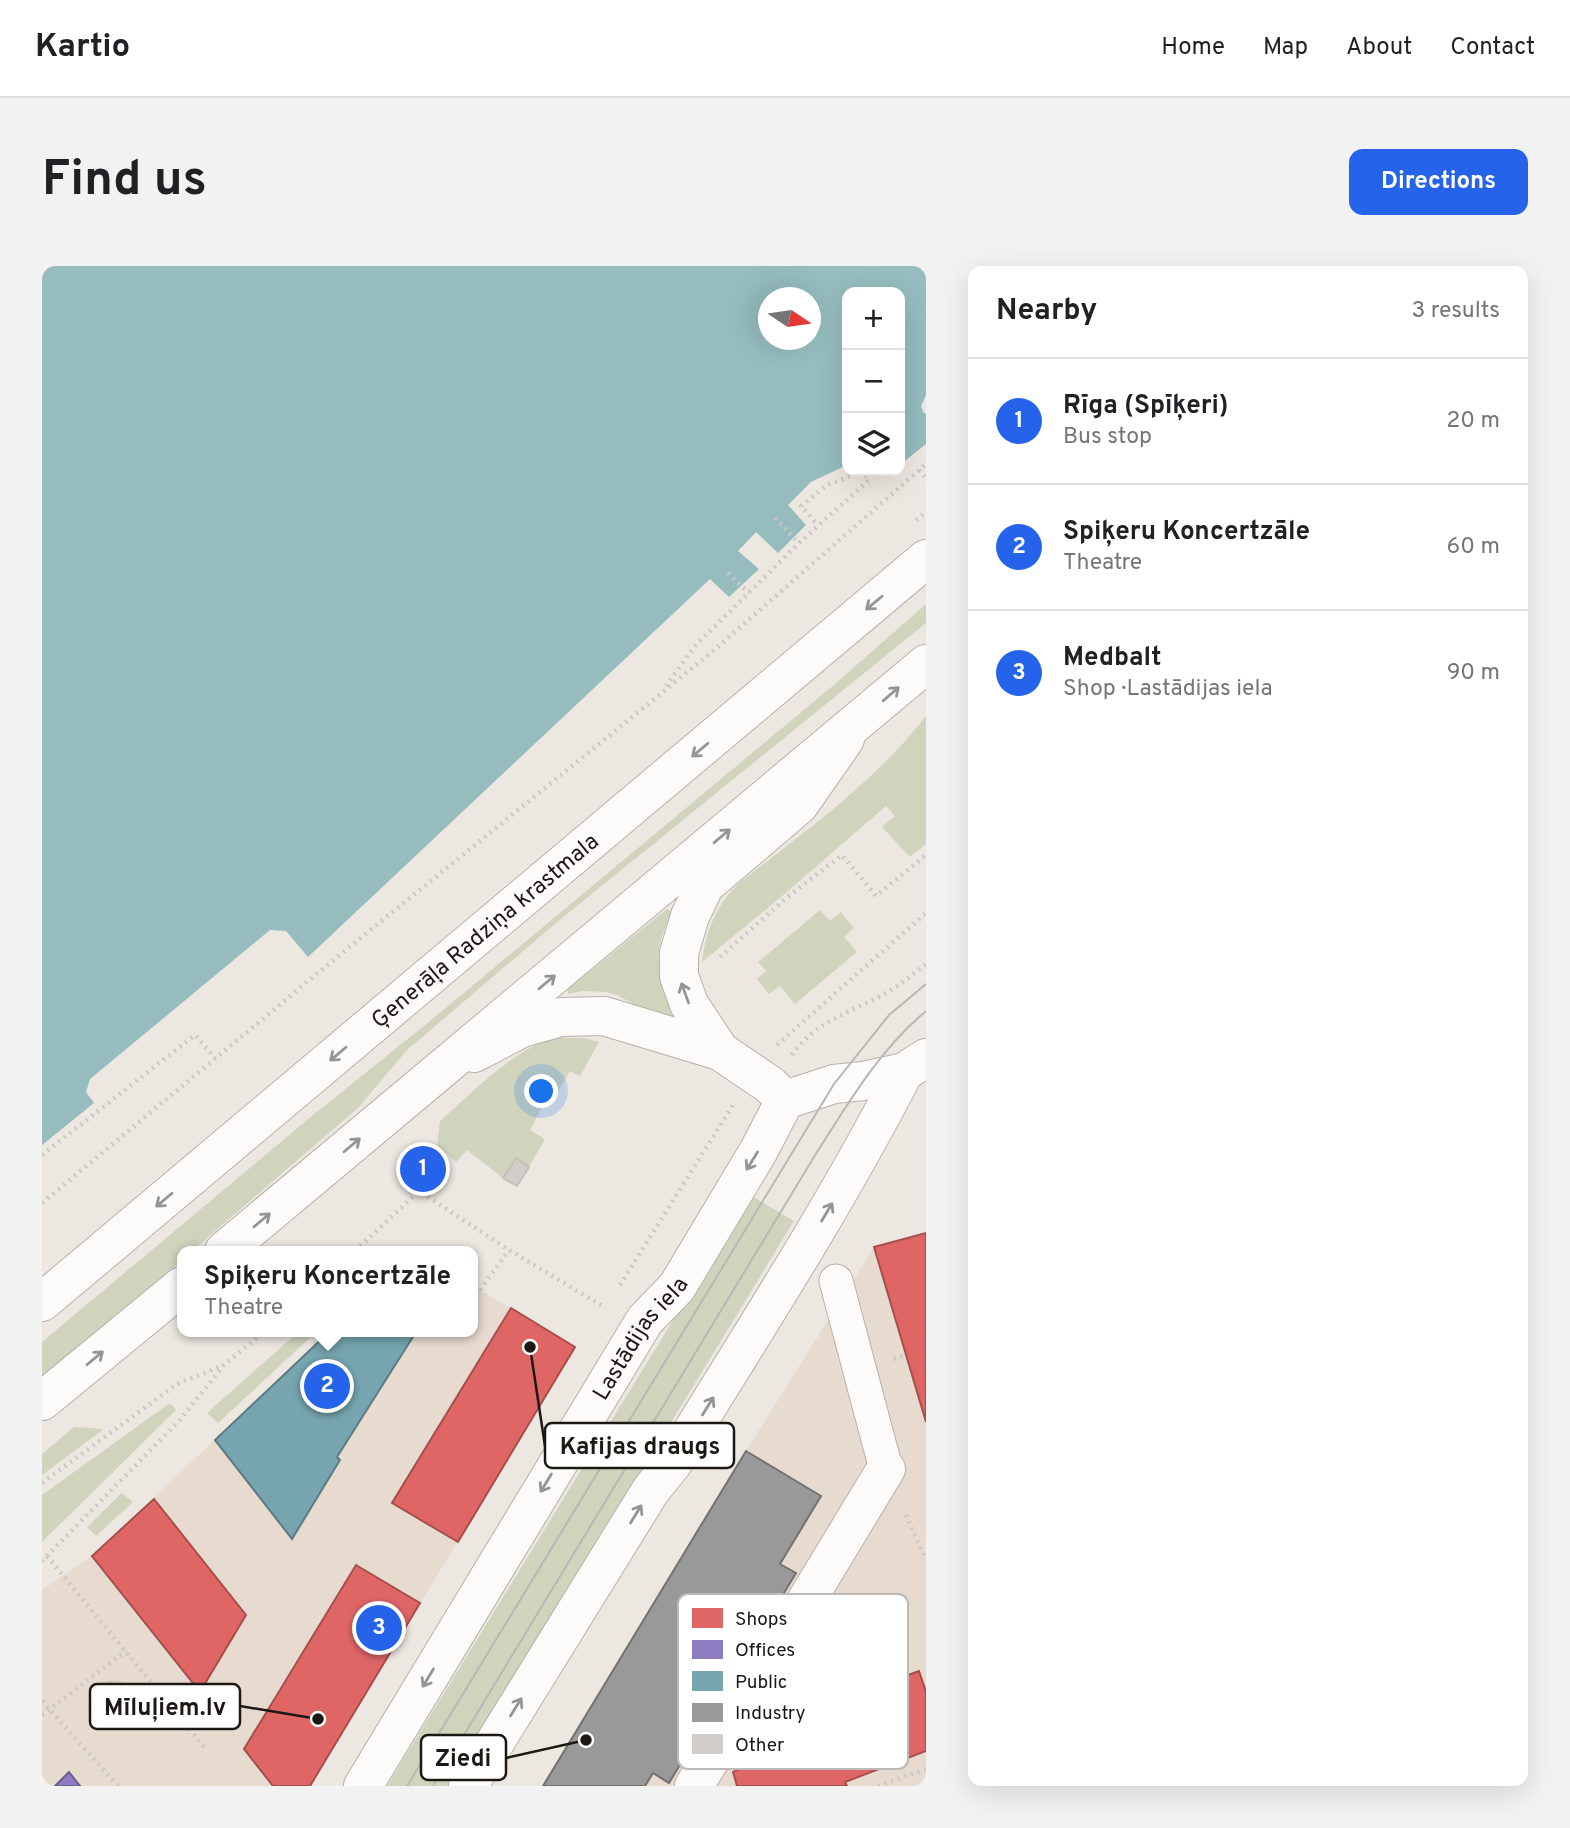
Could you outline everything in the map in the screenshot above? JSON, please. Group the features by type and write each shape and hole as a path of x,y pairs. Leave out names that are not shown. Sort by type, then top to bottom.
{"street":[{"name":"Ģenerāļa Radziņa krastmala","path":"42,1302 926,559"},
{"path":"230,1246 926,664"},
{"path":"720,1051 689,1004 678,976 679,953 690,916 705,885 799,805 856,725"},
{"path":"438,1072 522,1028 561,1017 604,1016 720,1051 770,1085 785,1100 834,1084 863,1081 915,1065"},
{"path":"468,1786 651,1490 672,1464 915,1065"},
{"name":"Lastādijas iela","path":"362,1786 645,1320 677,1287 759,1150 785,1100"},
{"path":"810,1594 886,1469 836,1281"},
{"path":"42,1401 177,1290"},
{"path":"694,1786 704,1769"}],"path":[{"path":"42,1203 215,1058 712,652 926,464"},
{"path":"919,470 926,478"},
{"path":"662,692 694,647 799,543 869,480 863,471 827,485 802,506 818,525"},
{"path":"775,518 799,543"},
{"path":"728,573 749,593"},
{"path":"713,963 785,898 842,856 876,896 926,855"},
{"path":"42,1155 195,1035 215,1058"},
{"path":"774,1037 783,1040 778,1044"},
{"path":"360,1246 419,1191 509,1250 606,1308"},
{"path":"480,1290 509,1250"},
{"path":"42,1561 179,1421 224,1365 258,1337"},
{"path":"42,1483 177,1384 224,1365"},
{"path":"47,1556 204,1746"},
{"path":"42,1715 125,1651"},
{"path":"42,1701 118,1786"},
{"path":"878,1786 926,1769"}],"shaded area":[{"path":"926,1233 926,1786 543,1786 746,1451 874,1247"},
{"path":"478,1289 575,1347 310,1786 42,1786 42,1590 92,1556 324,1337 478,1337"}],"green space":[{"path":"926,604 926,623 556,923 406,1051 358,1108 198,1246 177,1246 177,1264 42,1376 42,1342 835,684"},
{"path":"926,716 926,844 910,857 882,827 895,816 886,806 702,962 713,919 739,883 862,784"},
{"path":"667,909 671,912 660,945 659,967 665,988 680,1019 654,1015 606,992 582,991 569,994 567,990"},
{"path":"820,910 830,921 841,912 854,928 844,937 857,952 795,1004 780,986 769,994 757,979 766,971 758,962"},
{"path":"584,1038 599,1042 580,1076 570,1071 552,1102 546,1100 530,1130 545,1139 529,1167 516,1158 503,1178 467,1150 456,1162 437,1145 440,1121 507,1063 551,1039"},
{"path":"750,1195 794,1221 449,1786 387,1786"},
{"path":"292,1337 311,1337 218,1423 207,1413"},
{"path":"170,1403 176,1410 42,1542 42,1495"},
{"path":"74,1427 104,1429 42,1475 42,1454"},
{"path":"122,1493 133,1502 96,1536 87,1527"},
{"path":"113,1680 131,1687 138,1705 131,1723 113,1730 95,1723 88,1705 95,1687"}],"water":[{"path":"42,266 926,266 926,395 921,406 926,414 926,469 905,461 905,287 842,287 842,467 811,482 788,505 806,525 778,553 756,532 738,551 759,569 729,597 710,579 308,957 286,931 270,930 90,1079 86,1092 94,1103 42,1145"}],"pier":[{"path":"926,444 926,472 905,464"}],"building: Shops":[{"path":"926,1233 926,1422 874,1247"},
{"path":"511,1308 575,1347 458,1542 392,1503"},
{"path":"154,1499 246,1615 200,1692 92,1556"},
{"path":"356,1565 420,1603 310,1786 273,1786 244,1749"},
{"path":"919,1671 926,1692 926,1751 908,1758 908,1675"},
{"path":"740,1769 879,1769 845,1782 847,1786 737,1786 733,1772"}],"building: Offices":[{"path":"69,1772 80,1786 55,1786"}],"building: Public":[{"path":"324,1337 413,1337 337,1457 340,1460 292,1539 215,1440"}],"building: Industry":[{"path":"746,1451 821,1496 780,1564 796,1573 783,1594 678,1594 678,1768 669,1783 653,1773 645,1786 543,1786"}],"building: Other":[{"path":"516,1158 529,1167 517,1186 503,1178"}],"tram line":[{"path":"407,1786 834,1084 889,1015 926,984"},
{"path":"433,1786 814,1157 865,1079 893,1043 926,1011"}],"place":[{"name":"Rīga (Spīķeri)","path":"423,1169"},
{"name":"Kafijas draugs","path":"530,1347"},
{"name":"Spiķeru Koncertzāle","path":"327,1386"},
{"name":"Medbalt","path":"379,1628"},
{"name":"Mīluļiem.lv","path":"318,1719"},
{"name":"Ziedi","path":"586,1740"}]}
